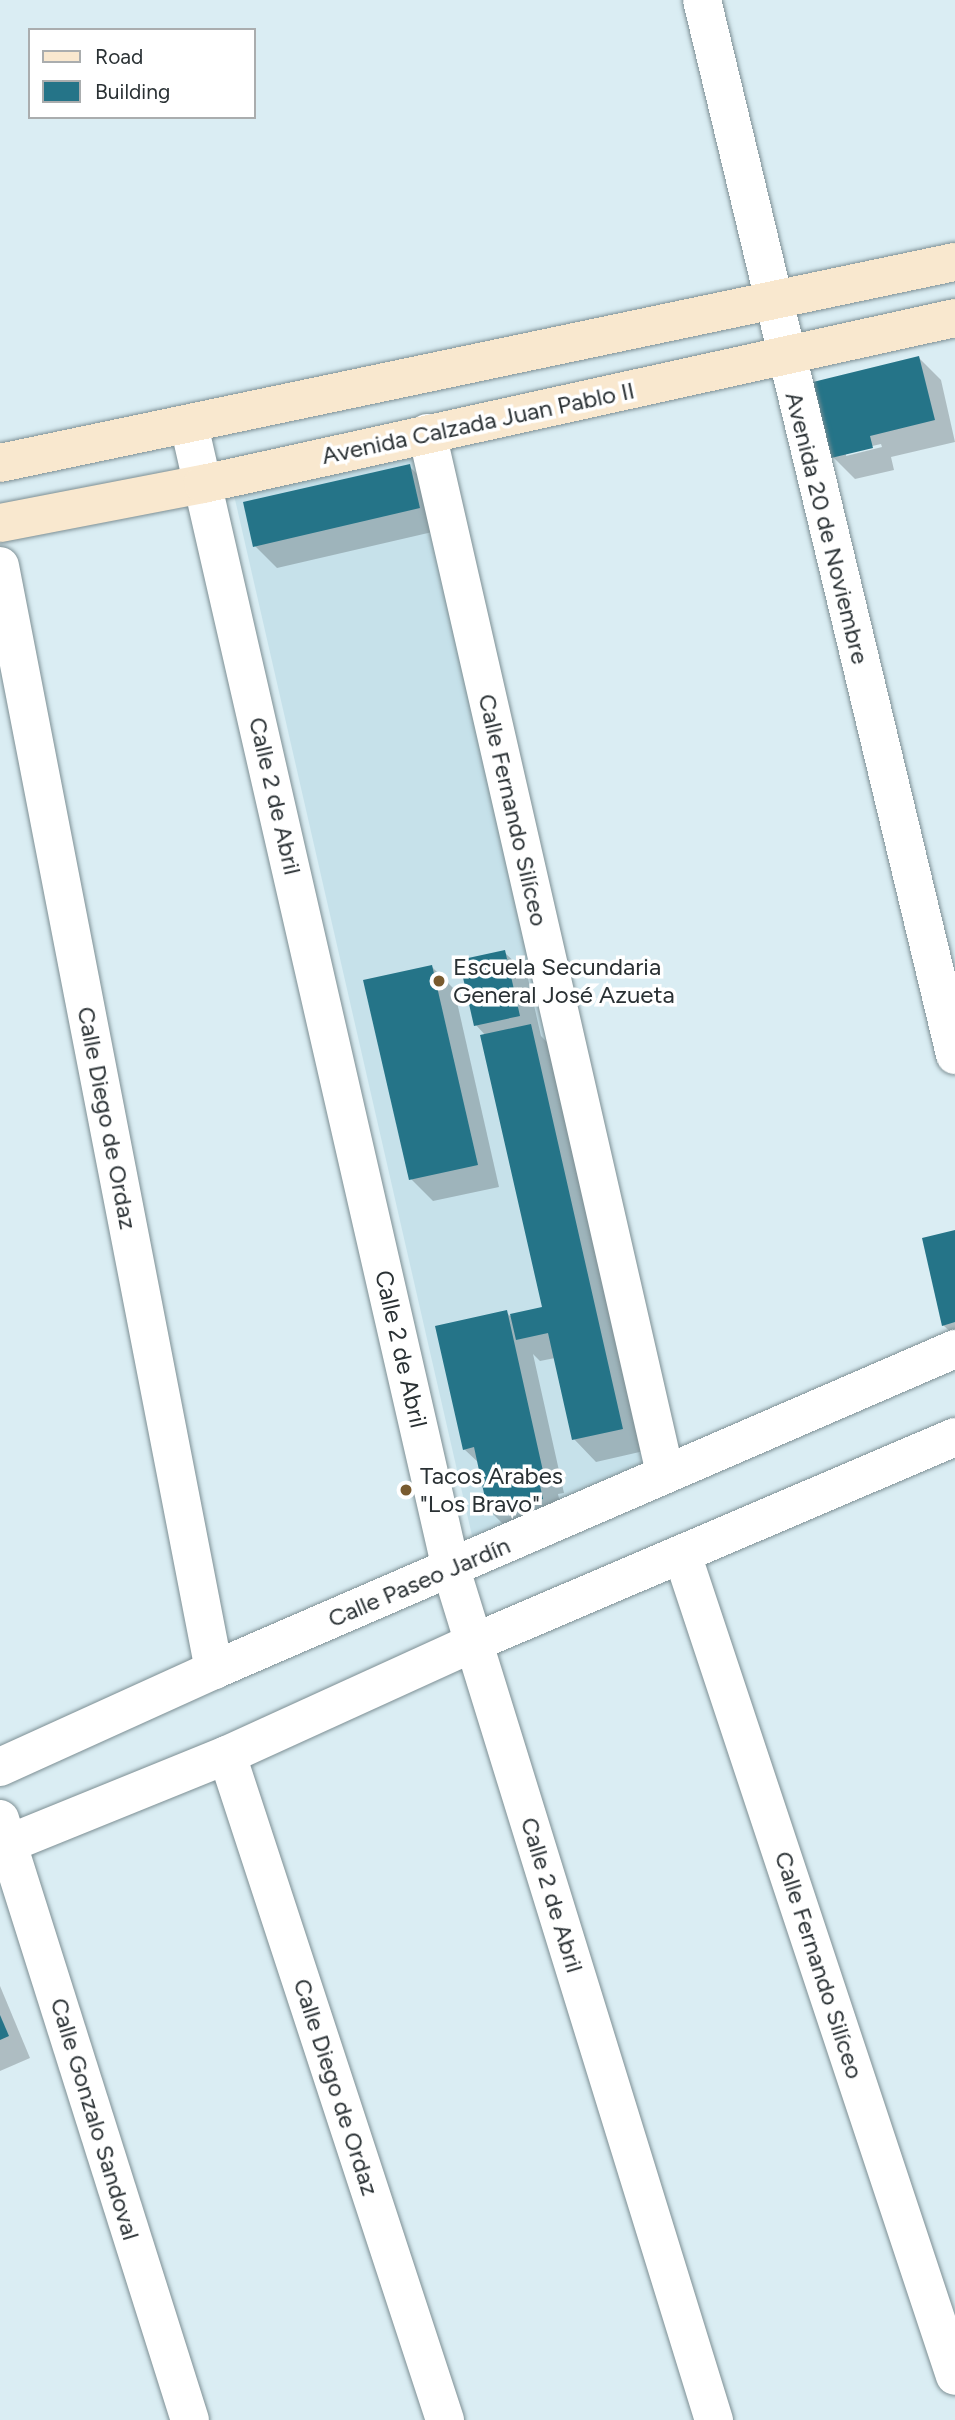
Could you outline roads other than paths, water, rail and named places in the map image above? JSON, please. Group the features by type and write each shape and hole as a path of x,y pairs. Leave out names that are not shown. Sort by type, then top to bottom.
{"main road":[{"path":"0,463 955,262"},
{"name":"Avenida Calzada Juan Pablo II","path":"0,523 203,484 427,433 786,358 955,318"}],"street":[{"name":"Avenida 20 de Noviembre","path":"702,0 771,300 955,1055"},
{"name":"Calle 2 de Abril","path":"189,425 451,1569 714,2420"},
{"name":"Calle Fernando Silíceo","path":"427,433 665,1473"},
{"name":"Calle Diego de Ordaz","path":"0,566 214,1670"},
{"name":"Calle Paseo Jardín","path":"0,1767 214,1670 955,1349"},
{"path":"3,1836 227,1755 474,1643 955,1437"},
{"name":"Calle Fernando Silíceo","path":"682,1554 955,2376"},
{"name":"Calle Diego de Ordaz","path":"227,1755 445,2420"},
{"name":"Calle Gonzalo Sandoval","path":"3,1836 190,2420"}],"place":[{"name":"Escuela Secundaria General José Azueta","path":"439,981"},
{"name":"Tacos Arabes \"Los Bravo\"","path":"406,1490"}]}
